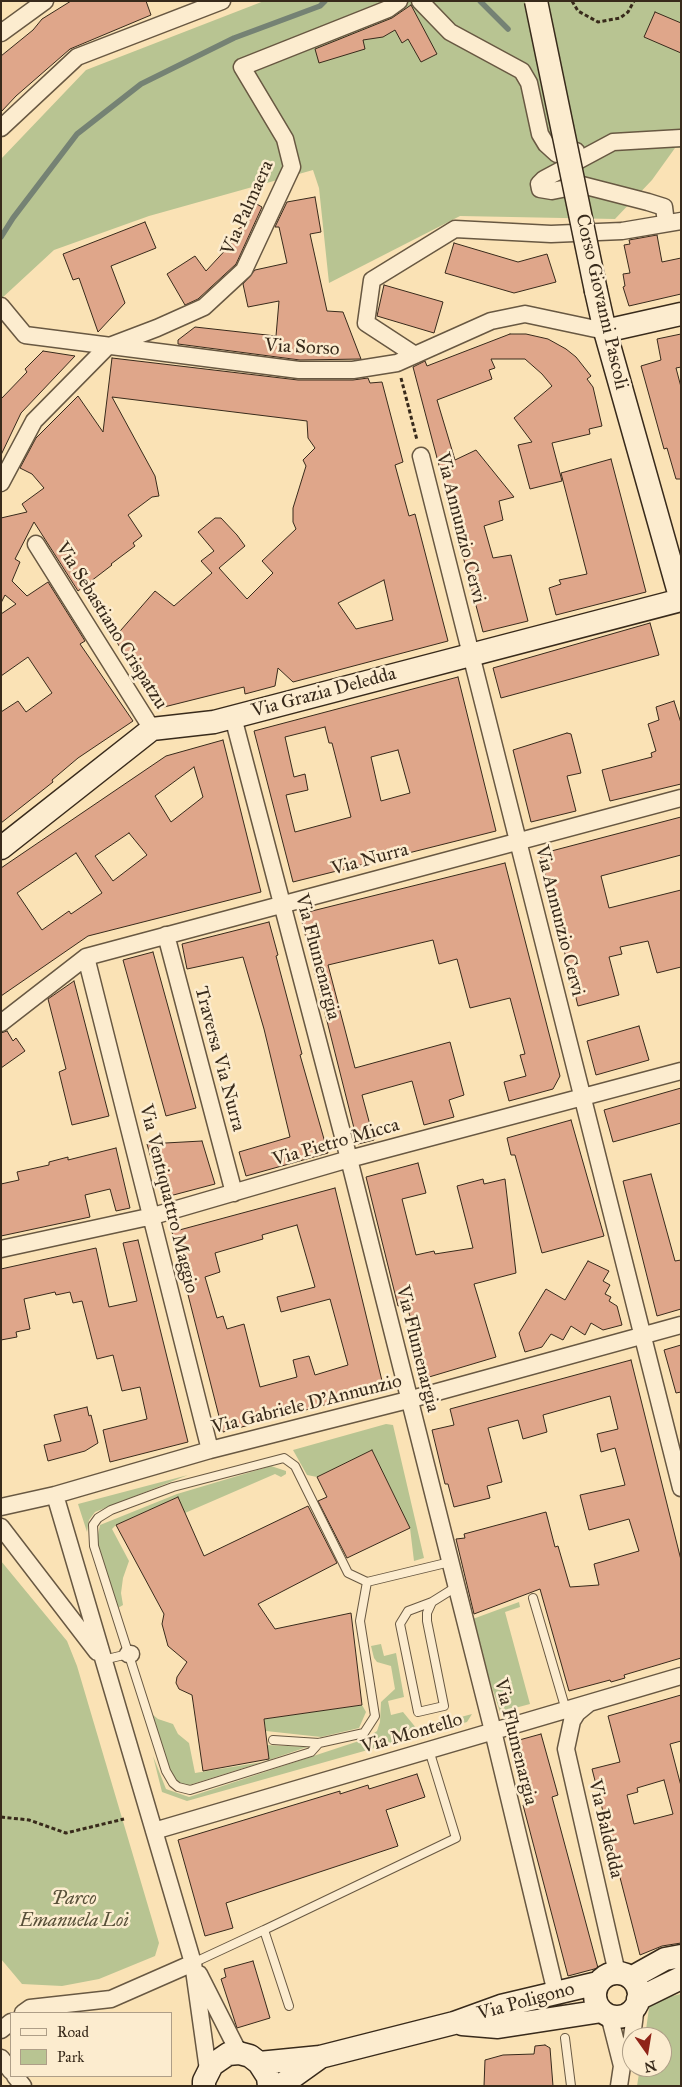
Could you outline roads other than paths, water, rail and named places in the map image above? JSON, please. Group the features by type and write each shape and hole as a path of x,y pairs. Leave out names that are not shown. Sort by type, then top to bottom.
{"main road":[{"name":"Corso Giovanni Pascoli","path":"536,1 605,331 681,600"},
{"path":"605,331 681,314"},
{"name":"Via Grazia Deledda","path":"152,729 214,722 681,600"},
{"path":"1,848 152,729"},
{"name":"Via Poligono","path":"454,2023 498,2027 605,2013 624,2016 631,1989 665,1959 681,1956"},
{"name":"Via Poligono","path":"206,2078 218,2059 228,2054 249,2058 320,2057 454,2023 501,2006 598,1983 610,1974 631,1989 681,1978"},
{"name":"Via Poligono","path":"598,1983 595,1998 605,2013"},
{"name":"Via Poligono","path":"280,2086 320,2057"},
{"path":"249,2058 268,2077 268,2086"}],"street":[{"path":"1,33 45,1"},
{"path":"1,128 8,119 77,57 222,1"},
{"name":"Via Palmaera","path":"107,346 204,307 244,270 292,167 285,139 242,67 388,9 399,1"},
{"path":"420,1 450,32 522,72 529,83 540,134 546,144 557,154 613,142 681,138"},
{"path":"414,355 366,323 372,280 455,229 551,234 622,231 674,222 664,207 601,189 582,185 552,191 540,189 539,184 544,179 613,142"},
{"name":"Via Sorso","path":"1,306 25,335 299,370 353,370 397,363 491,321 525,314 605,331"},
{"path":"1,483 34,421 107,346"},
{"name":"Via Annunzio Cervi","path":"421,456 681,1488"},
{"name":"Via Sebastiano Crispatzu","path":"36,544 152,729"},
{"name":"Via Flumenargia","path":"233,717 349,1159 408,1400 493,1731 556,1993"},
{"name":"Via Nurra","path":"1,1023 86,957 282,903 681,798"},
{"name":"Traversa Via Nurra","path":"166,935 234,1193"},
{"name":"Via Ventiquattro Maggio","path":"86,957 210,1450"},
{"name":"Via Pietro Micca","path":"1,1249 152,1216 349,1159 681,1071"},
{"name":"Via Gabriele D'Annunzio","path":"1,1507 55,1495 210,1450 408,1400 681,1325"},
{"path":"55,1495 193,1963 206,2078"},
{"path":"1,1527 103,1660"},
{"name":"Via Montello","path":"154,1831 681,1676"},
{"name":"Via Baldedda","path":"590,1703 577,1713 572,1721 566,1749 631,1989 632,2027"},
{"path":"24,2012 30,2008 111,1999 193,1963"},
{"path":"193,1963 249,2058"},
{"name":"Via Baldedda","path":"605,2013 622,2066 619,2086"},
{"path":"1,2058 10,2070"}],"lane":[{"path":"319,1744 311,1752 190,1790 178,1787 166,1771 94,1546 93,1525 98,1518 111,1510 173,1487 284,1458 295,1466 348,1573 367,1582 450,1562"},
{"path":"273,1740 319,1744 364,1733 375,1716 360,1621 367,1582"},
{"path":"432,1602 427,1613 427,1622 444,1706 418,1712 400,1624 408,1611 432,1602 456,1587"},
{"path":"533,1598 566,1710"},
{"path":"103,1660 130,1654"},
{"path":"193,1963 456,1838 429,1750"},
{"path":"264,1930 289,2006"},
{"path":"565,2038 571,2086"}],"waterway":[{"path":"1,237 13,218 77,134 141,84 234,38 320,6 325,1"},
{"path":"480,1 508,29"}],"park label":[{"name":"Parco Emanuela Loi","path":"74,1910"}]}
